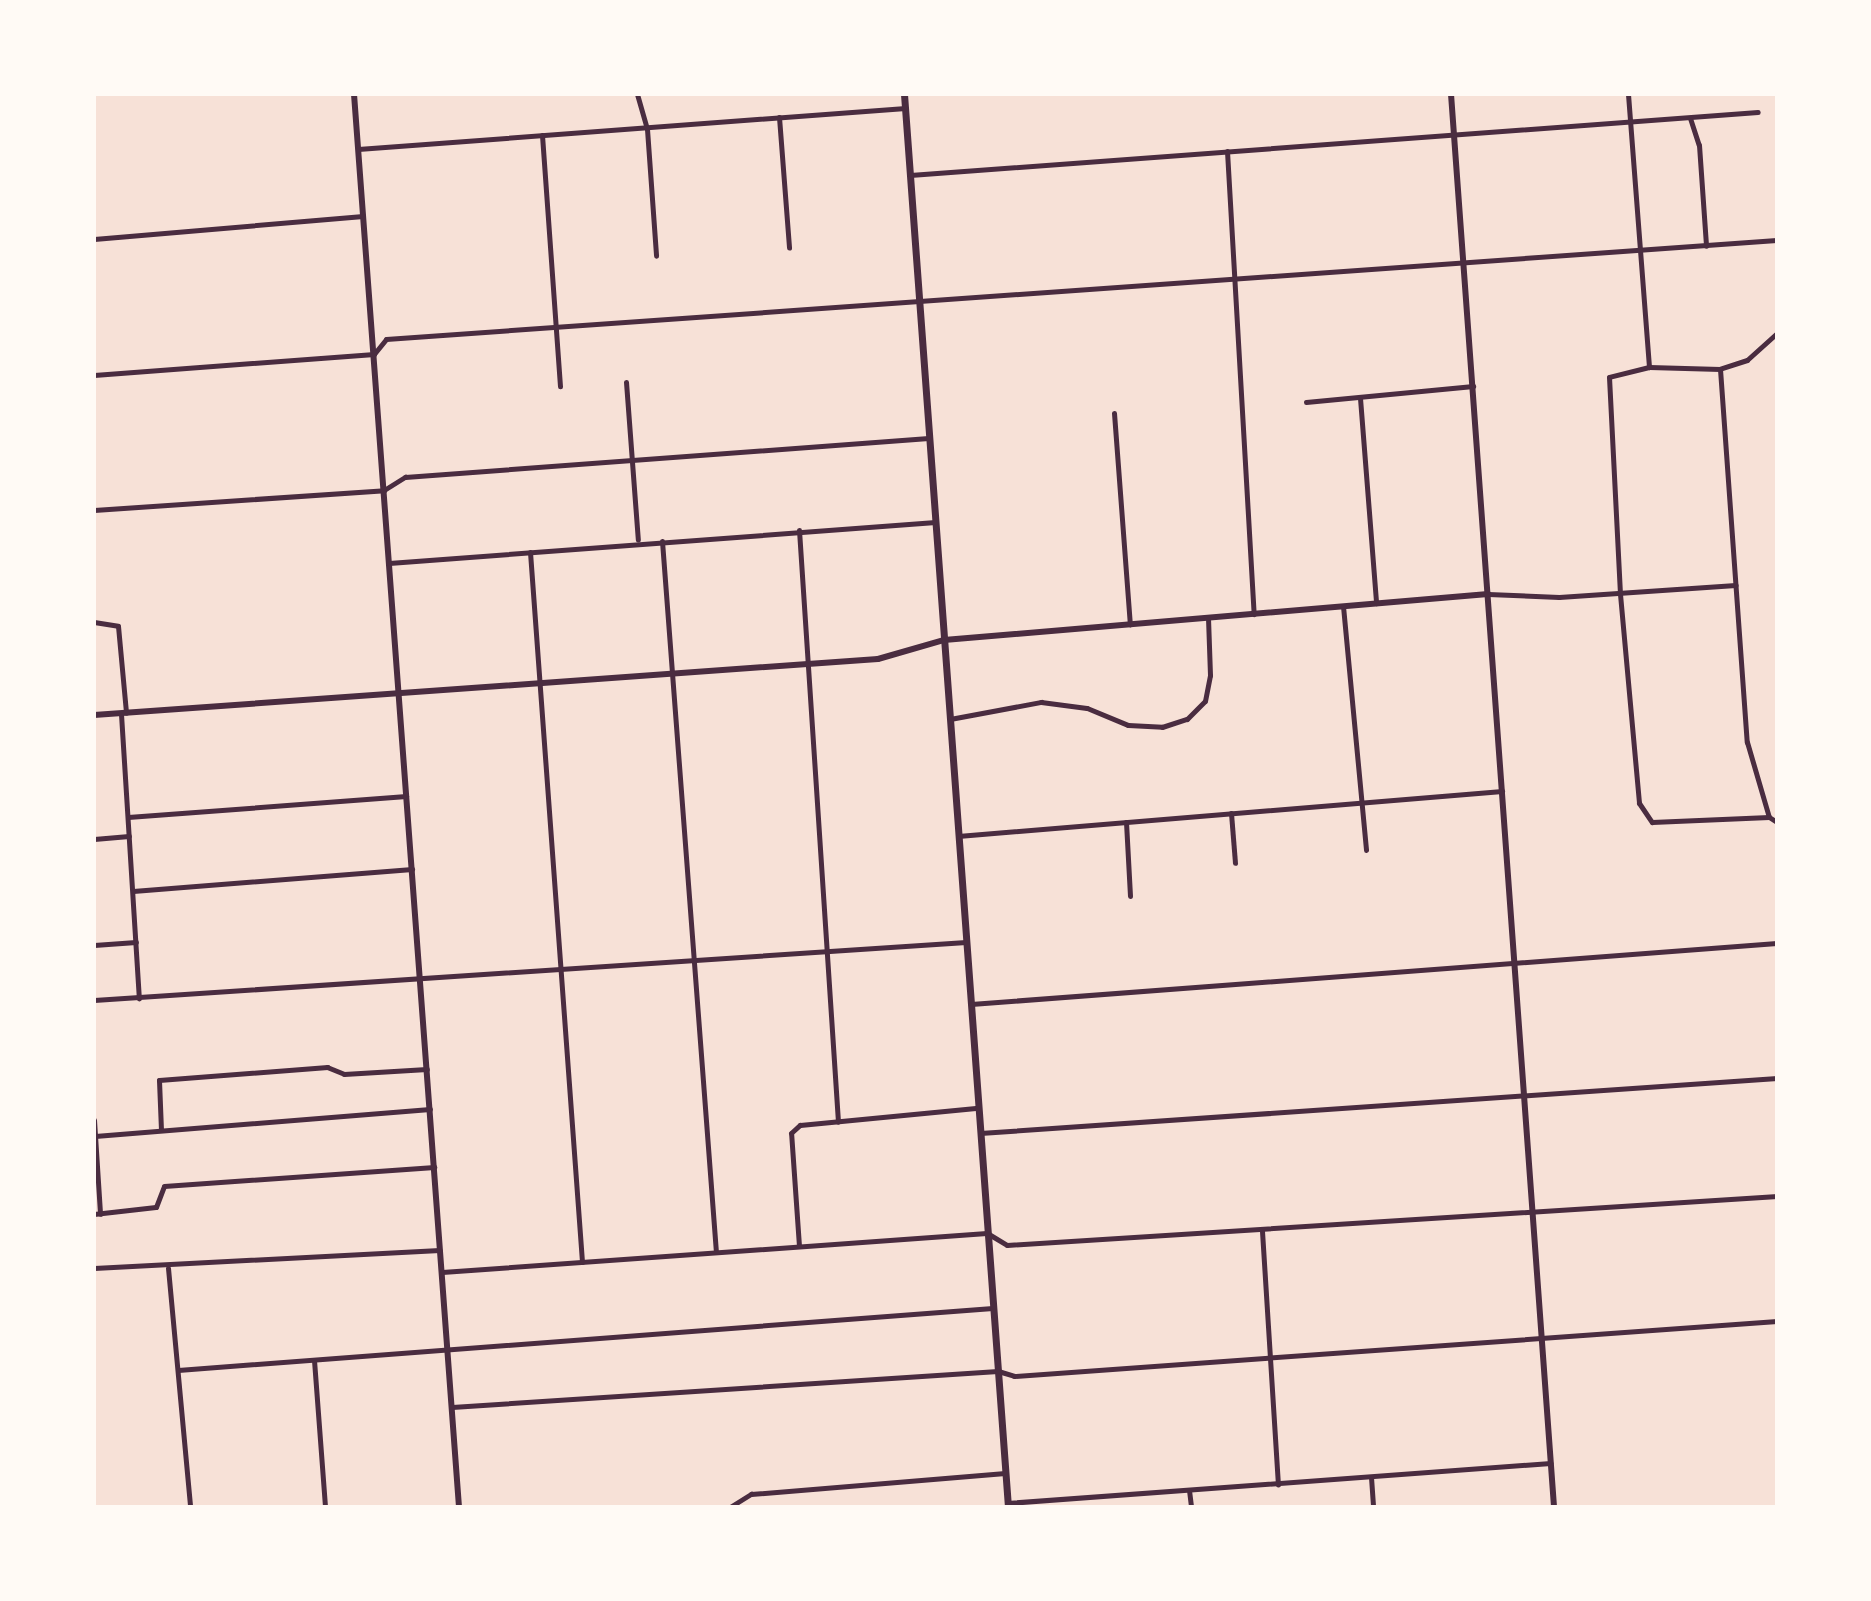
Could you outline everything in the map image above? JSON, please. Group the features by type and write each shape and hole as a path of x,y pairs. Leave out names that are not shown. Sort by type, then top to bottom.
{"main road":[{"path":"904,94 1007,1505"}],"street":[{"path":"354,94 459,1507"},
{"path":"637,94 647,129 656,256"},
{"path":"1451,94 1554,1507"},
{"path":"1628,94 1649,367"},
{"path":"358,149 905,108"},
{"path":"910,175 1454,137 1758,112"},
{"path":"779,117 789,248"},
{"path":"1690,118 1699,145 1706,246"},
{"path":"542,135 560,386"},
{"path":"1227,151 1237,280 1254,614"},
{"path":"94,239 363,216"},
{"path":"94,375 374,354 386,339 1776,240"},
{"path":"1777,333 1747,360 1720,369 1649,367 1609,377 1620,594 1639,803 1652,822 1769,817 1777,822"},
{"path":"1720,369 1747,742 1769,817"},
{"path":"626,382 638,541"},
{"path":"1306,402 1473,386"},
{"path":"1360,398 1376,603"},
{"path":"1114,413 1130,624"},
{"path":"94,510 384,490 399,478 929,438"},
{"path":"389,563 638,541 935,522"},
{"path":"799,530 838,1122"},
{"path":"662,541 716,1252"},
{"path":"530,552 582,1262"},
{"path":"94,715 878,659 944,640 1488,594 1620,594 1736,585"},
{"path":"1343,606 1366,850"},
{"path":"950,719 1041,702 1087,708 1128,725 1162,727 1187,719 1205,701 1210,675 1208,618"},
{"path":"94,622 110,621 118,626 139,998"},
{"path":"958,836 1502,791"},
{"path":"128,817 406,796"},
{"path":"1231,813 1235,863"},
{"path":"1126,822 1130,896"},
{"path":"94,839 129,836"},
{"path":"133,891 412,869"},
{"path":"94,945 136,942"},
{"path":"94,1000 966,942"},
{"path":"971,1004 1777,943"},
{"path":"161,1130 159,1080 327,1067 344,1074 427,1069"},
{"path":"980,1133 1777,1078"},
{"path":"799,1246 791,1133 800,1125 978,1108"},
{"path":"95,1136 430,1109"},
{"path":"94,1120 97,1214 156,1207 164,1186 434,1167"},
{"path":"442,1272 987,1233 1007,1245 1777,1196"},
{"path":"1262,1231 1278,1484"},
{"path":"94,1268 168,1268 440,1250"},
{"path":"168,1268 190,1507"},
{"path":"178,1370 993,1308"},
{"path":"452,1407 998,1371 1014,1376 1777,1321"},
{"path":"314,1360 325,1507"},
{"path":"1007,1505 1551,1463"},
{"path":"730,1507 751,1494 1005,1473"},
{"path":"1371,1477 1373,1507"},
{"path":"1189,1490 1191,1507"}]}
